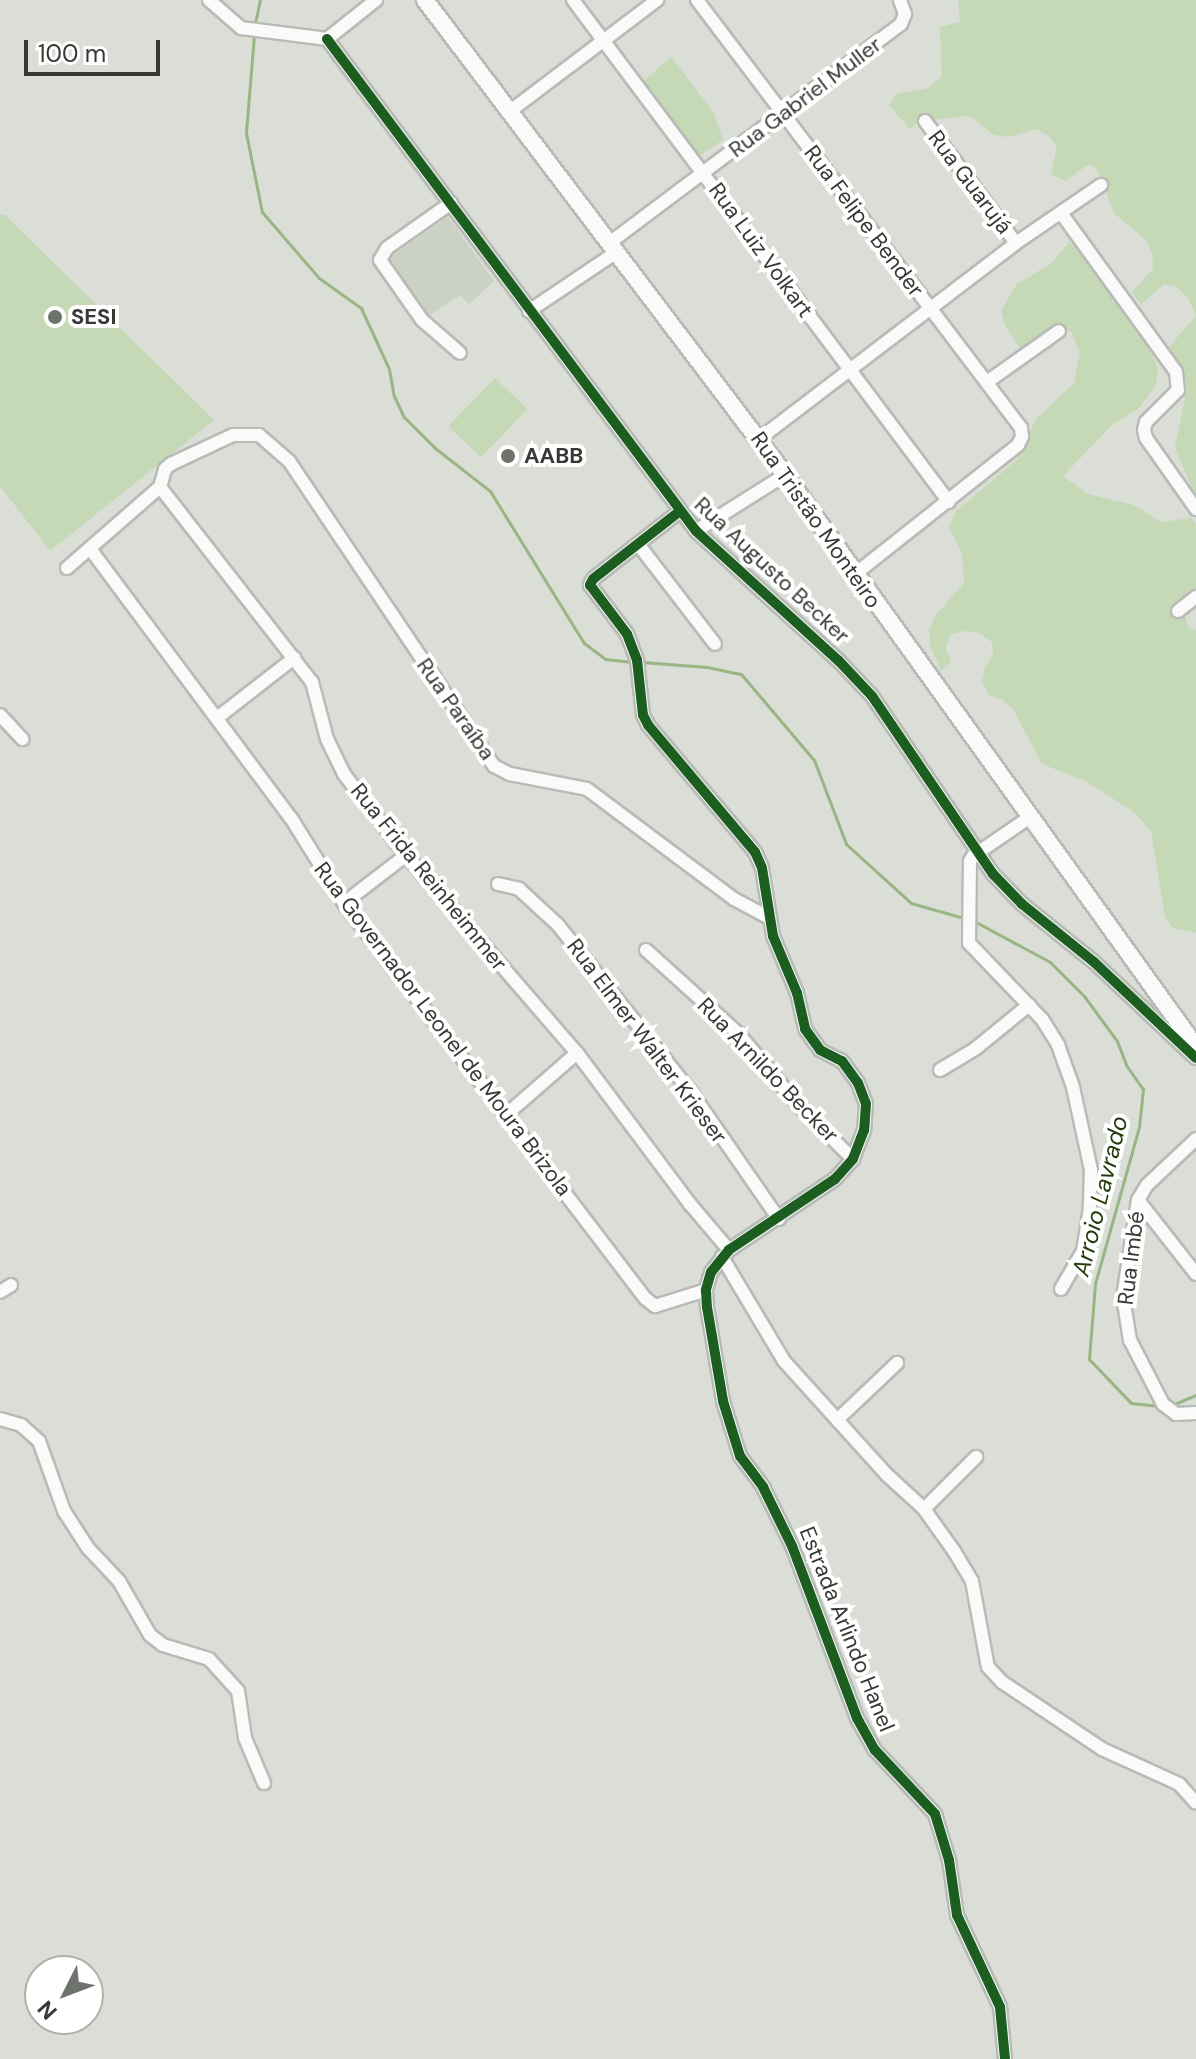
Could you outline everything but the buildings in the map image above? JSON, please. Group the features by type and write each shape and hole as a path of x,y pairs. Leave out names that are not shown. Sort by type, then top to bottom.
{"main road":[{"name":"Rua Tristão Monteiro","path":"425,0 759,439 1196,1047"}],"street":[{"path":"209,0 241,28 327,39 376,0"},
{"name":"Rua Luiz Volkart","path":"573,0 949,502"},
{"path":"509,112 657,0"},
{"name":"Rua Felipe Bender","path":"697,0 1021,428 1022,437 1018,445 949,502"},
{"name":"Rua Gabriel Muller","path":"529,311 901,24 905,14 900,0"},
{"name":"Rua Augusto Becker","path":"327,39 696,531 838,660 872,696 978,852 1022,904 1094,962 1196,1058"},
{"name":"Rua Guarujá","path":"925,121 1016,243"},
{"path":"759,439 1016,243 1101,185"},
{"path":"451,203 387,248 380,260 422,320 460,353"},
{"path":"1061,213 1176,372 1178,390 1146,422 1144,430 1146,438 1196,509"},
{"path":"987,382 1059,331"},
{"name":"Rua Paraíba","path":"160,487 165,469 171,464 233,435 259,435 289,461 494,766 510,774 587,789 734,899 768,917"},
{"path":"696,531 785,475"},
{"path":"67,568 160,487"},
{"name":"Rua Frida Reinheimmer","path":"160,487 312,682 334,757 406,855 577,1053 690,1204 725,1253 784,1361 924,1509 972,1581 988,1667 1002,1682 1102,1749 1172,1779 1196,1803"},
{"path":"854,575 949,502"},
{"path":"680,511 593,579 590,585 627,634 638,666 643,715 648,725 755,852 762,868 768,917 810,1041 842,1061 858,1083 866,1104 864,1130 853,1159 835,1179 725,1253 711,1272 706,1290"},
{"path":"638,544 715,644"},
{"name":"Rua Governador Leonel de Moura Brizola","path":"91,550 291,818 344,903 655,1306 706,1290"},
{"path":"1178,611 1196,597"},
{"path":"217,718 294,658"},
{"path":"0,715 22,739"},
{"path":"1030,817 978,852 970,861 969,943 1029,1005 1058,1045 1073,1087 1091,1170 1083,1251 1061,1289"},
{"path":"344,903 406,855"},
{"name":"Rua Elmer Walter Krieser","path":"498,884 519,889 558,925 693,1095 779,1219"},
{"name":"Rua Arnildo Becker","path":"646,950 738,1033 799,1106 853,1159"},
{"path":"940,1070 975,1049 1029,1005"},
{"path":"507,1114 577,1053"},
{"name":"Rua Imbé","path":"1196,1139 1147,1185 1138,1200 1125,1270 1124,1315 1141,1366 1163,1404 1176,1414 1196,1413"},
{"path":"1138,1200 1196,1274"},
{"name":"Estrada Arlindo Hanel","path":"706,1290 730,1432 792,1546 857,1718 875,1750 935,1814 949,1860 957,1915 1000,2007 1005,2059"},
{"path":"837,1420 897,1363"},
{"path":"0,1419 21,1425 39,1441 64,1511 88,1548 119,1581 150,1635 163,1645 209,1659 238,1691 245,1738 264,1783"},
{"path":"924,1509 976,1457"}],"shaded area":[{"path":"448,217 494,281 469,304 460,295 427,317 387,259"}],"green space":[{"path":"958,0 1196,0 1196,316 1188,298 1177,287 1164,284 1141,304 1131,293 1153,269 1147,241 1114,213 1099,172 1089,164 1065,181 1051,174 1057,146 1049,136 1037,129 1008,137 994,135 969,116 919,121 910,129 889,105 897,94 928,88 942,76 940,27 960,22"},
{"path":"671,57 714,113 723,140 698,157 641,83"},
{"name":"SESI","path":"4,214 214,420 50,551 0,486 0,215"},
{"path":"1069,242 1095,264 1146,340 1158,368 1156,385 1138,409 1113,424 1063,476 1088,494 1134,505 1161,522 1191,518 1196,524 1196,594 1184,614 1189,629 1196,630 1196,933 1173,928 1165,917 1151,831 1134,812 1085,781 1042,764 1013,709 1003,700 989,695 982,683 985,667 993,655 992,642 979,633 965,631 951,634 946,648 951,662 941,671 930,645 929,630 935,616 964,583 962,553 949,528 955,512 1018,459 1035,420 1074,383 1080,353 1071,331 1055,329 1021,349 1005,326 1001,311 1016,285 1053,262"},
{"path":"1196,316 1196,498 1175,447 1187,388 1167,349"},
{"path":"495,378 527,409 481,457 448,426"}],"waterway":[{"name":"Arroio Lavrado","path":"254,28 260,0"},
{"path":"254,35 246,133 262,212 319,278 361,308 389,369 394,396 404,417 435,448 490,491 584,643 605,659 635,662"},
{"name":"Arroio Lavrado","path":"642,662 707,667 741,674 814,760 846,844 911,903 967,919"},
{"name":"Arroio Lavrado","path":"974,921 1050,962 1084,996 1117,1041 1126,1065 1143,1089 1139,1127 1095,1284 1089,1359 1131,1403 1161,1406"},
{"name":"Arroio Lavrado","path":"1172,1405 1196,1395"}],"cycle path":[{"path":"327,39 696,531 838,660 872,696 993,874 1022,904 1094,962 1196,1058"},
{"path":"680,511 593,579 590,585 627,634 637,660 643,715 648,725 755,852 762,868 773,936 797,993 805,1029 820,1050 842,1061 858,1083 866,1104 864,1130 853,1159 835,1179 729,1250 711,1272 706,1290 707,1307 723,1401 740,1456 763,1487 792,1546 857,1718 875,1750 935,1814 949,1860 957,1915 1000,2007 1005,2059"}],"place":[{"name":"SESI","path":"55,317"},
{"name":"AABB","path":"508,456"}]}
